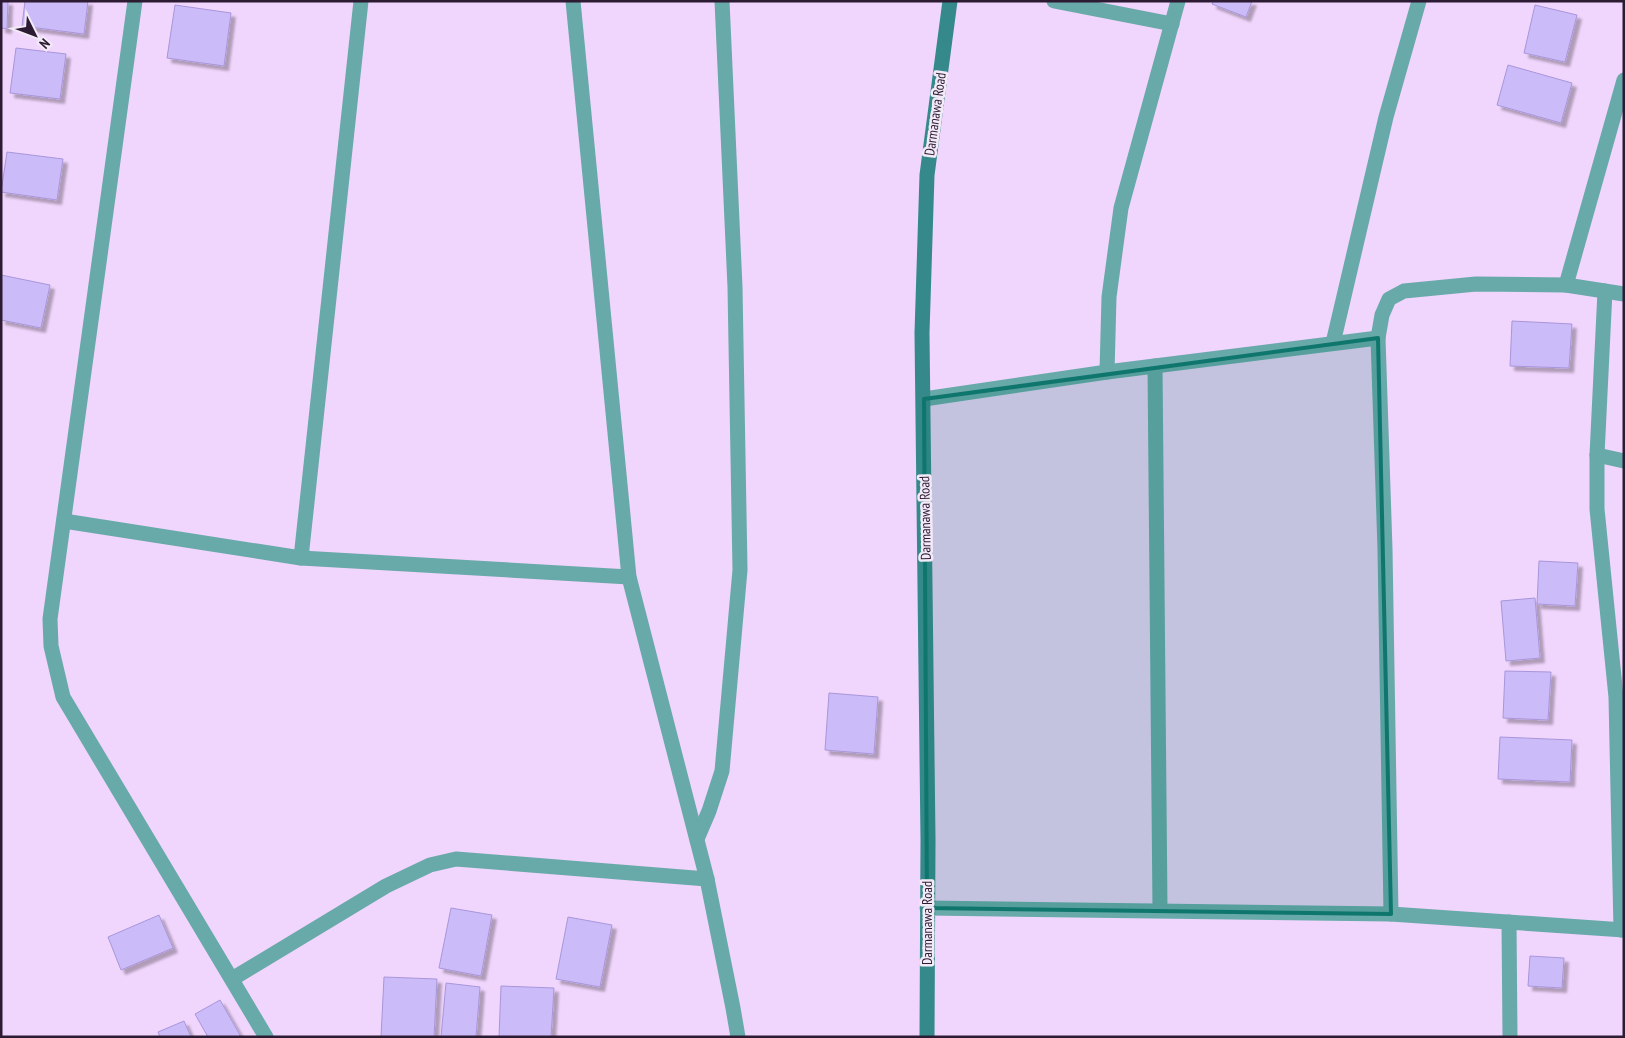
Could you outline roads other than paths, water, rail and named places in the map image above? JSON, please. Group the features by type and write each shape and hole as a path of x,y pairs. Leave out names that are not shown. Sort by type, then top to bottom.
{"street":[{"path":"135,1 50,619 51,646 63,697 266,1037"},
{"path":"301,558 360,1"},
{"path":"573,1 629,577 707,880 738,1037"},
{"path":"697,839 709,811 722,771 740,570 735,287 722,1"},
{"name":"Darmanawa Road","path":"927,1037 928,840 922,333 926,175 950,1"},
{"path":"1054,1 1172,24"},
{"path":"1107,372 1109,297 1121,208 1178,1"},
{"path":"1334,343 1386,117 1419,1"},
{"path":"1566,285 1624,80"},
{"path":"1390,914 1385,549 1378,338 1382,315 1389,299 1404,291 1476,284 1566,285 1624,294"},
{"path":"927,908 1390,914 1622,930 1620,698 1596,509 1604,291"},
{"path":"924,399 1107,372 1378,338"},
{"path":"1155,366 1160,910"},
{"path":"1597,456 1624,461"},
{"path":"64,521 301,558 629,577"},
{"path":"232,979 386,886 430,865 456,859 707,880"},
{"path":"1509,922 1510,1037"}]}
